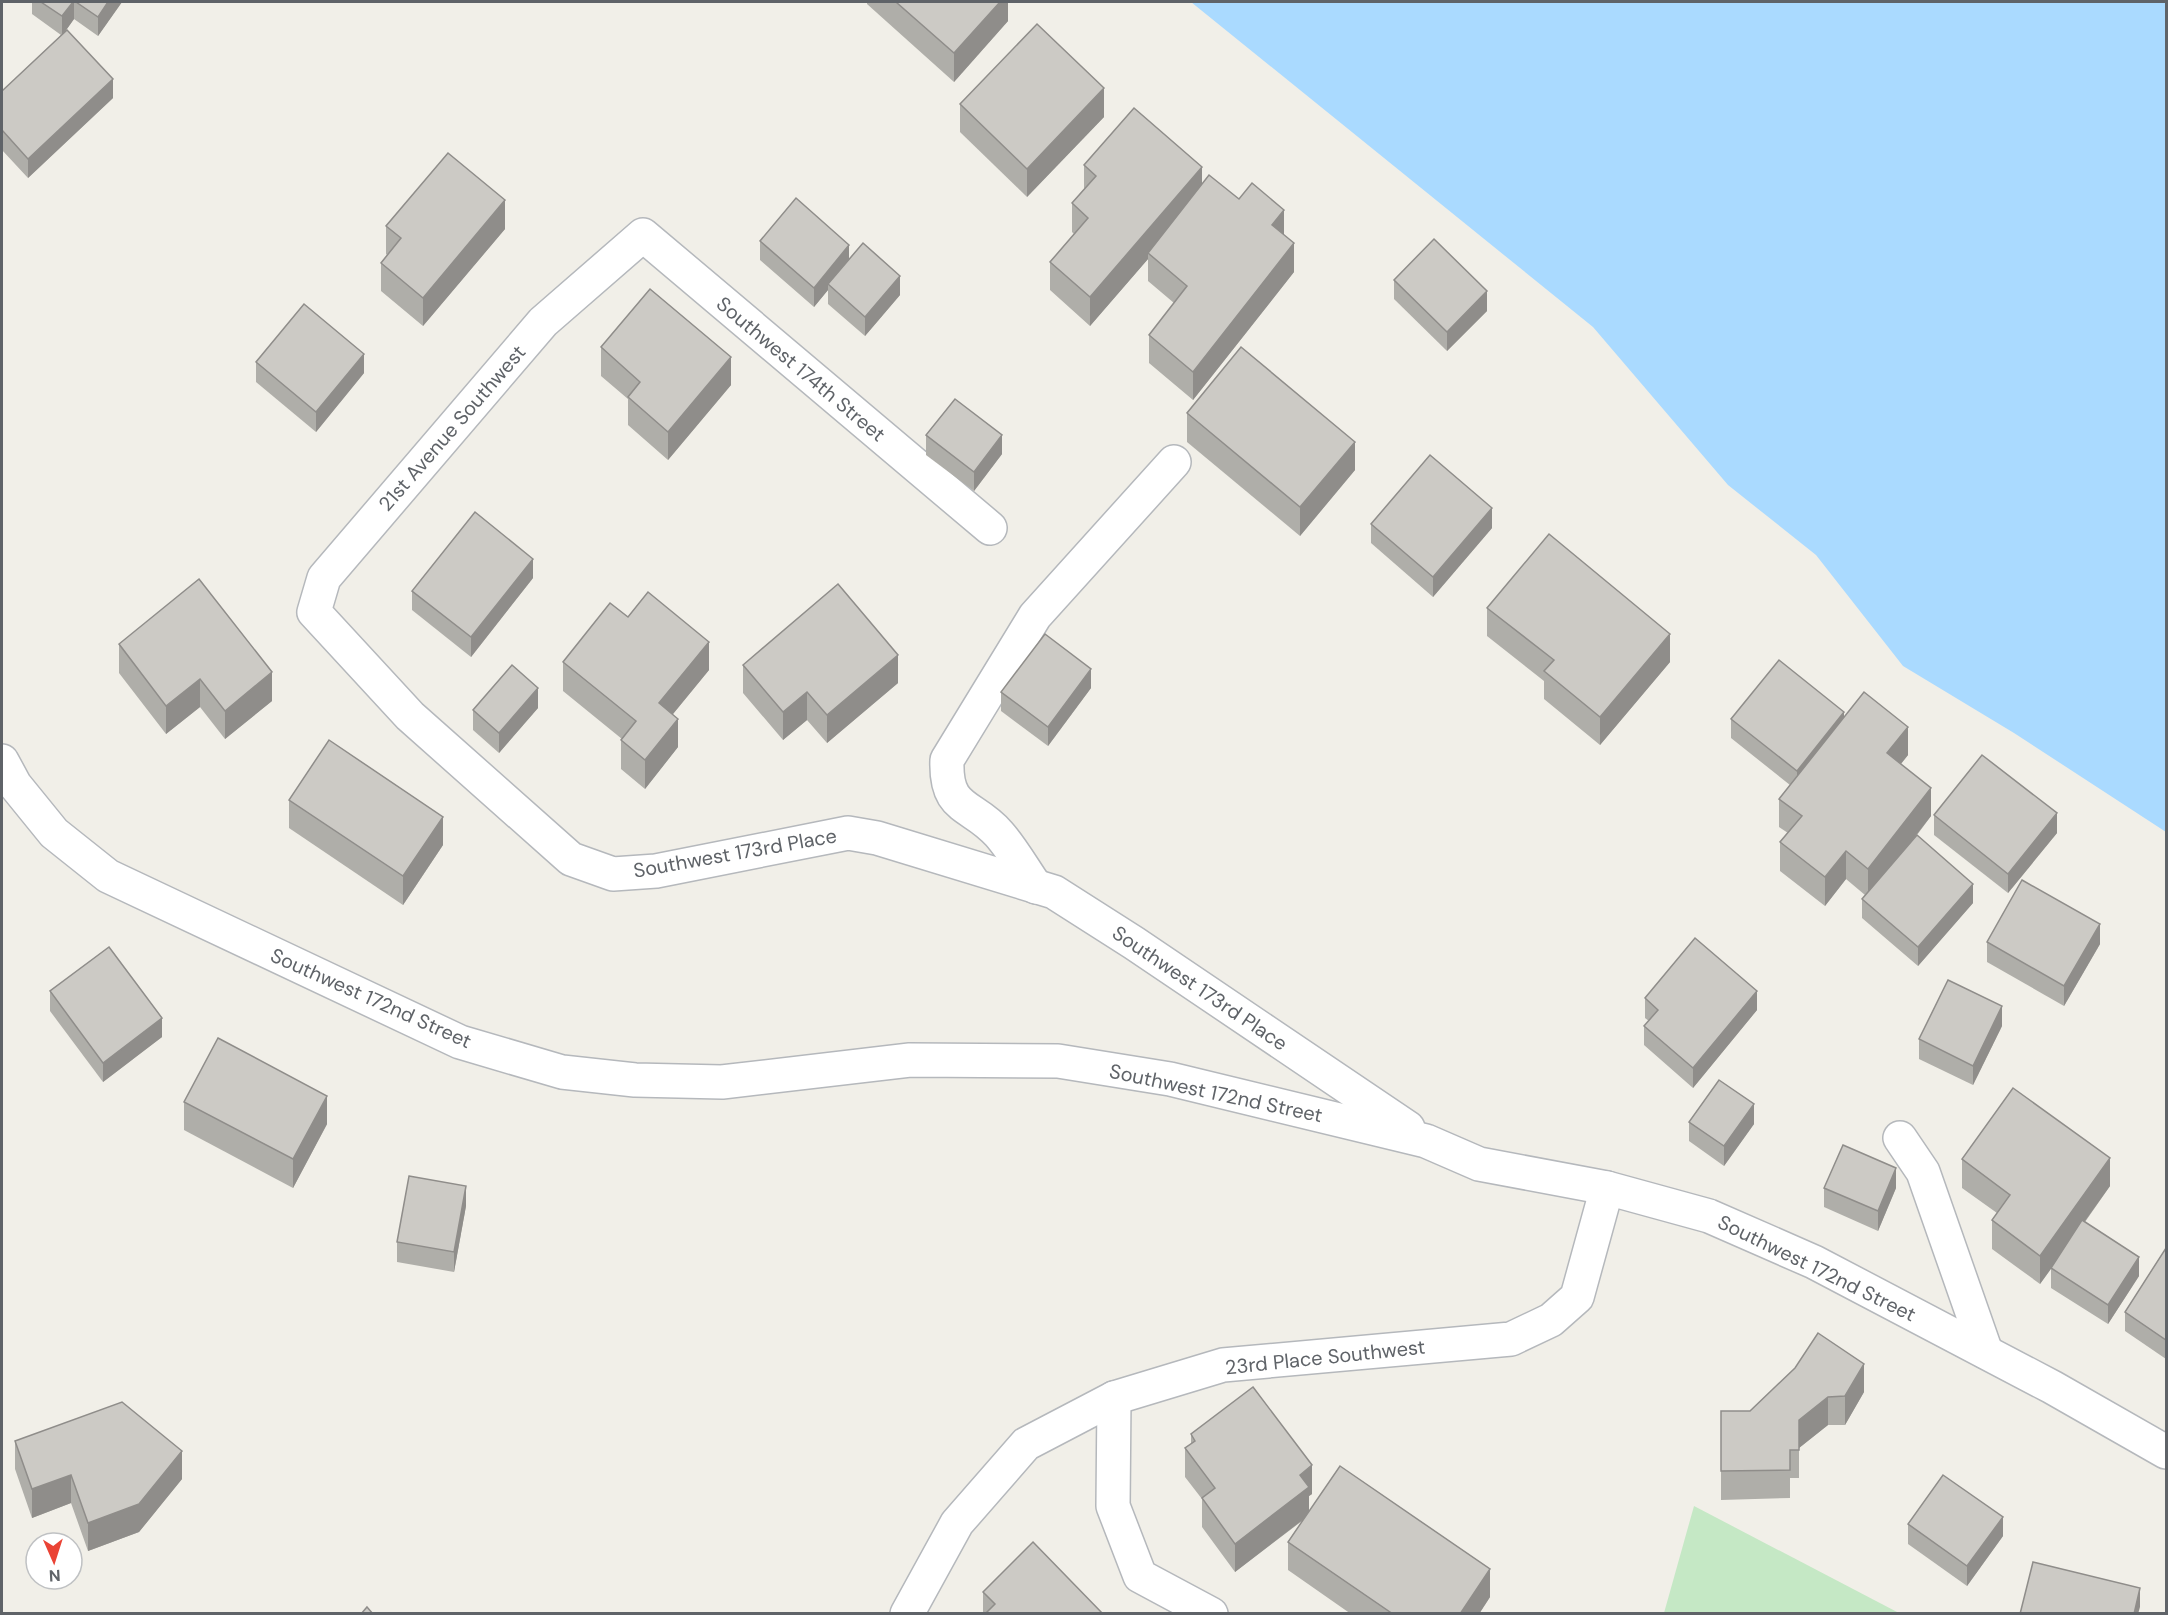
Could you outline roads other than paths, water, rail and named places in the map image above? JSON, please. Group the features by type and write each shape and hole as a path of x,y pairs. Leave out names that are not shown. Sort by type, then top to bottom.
{"street":[{"name":"Southwest 174th Street","path":"612,261 643,235 990,528"},
{"name":"21st Avenue Southwest","path":"314,612 324,578 543,322 612,261"},
{"path":"1036,888 999,833 954,798 946,779 946,760 1035,616 1174,462"},
{"name":"Southwest 173rd Place","path":"314,612 410,716 571,859 613,874 656,872 848,833 877,838 1054,892 1134,943 1426,1141"},
{"name":"Southwest 172nd Street","path":"2,761 15,784 54,833 108,876 460,1042 562,1072 635,1080 722,1082 910,1060 1058,1061 1170,1078 1426,1141 1479,1164 1607,1188 1720,1221 1814,1262 1986,1352 2166,1452"},
{"path":"1900,1138 1923,1172 1986,1352"},
{"name":"23rd Place Southwest","path":"907,1614 957,1523 1026,1444 1114,1398 1223,1365 1511,1339 1551,1320 1577,1297 1607,1188"},
{"path":"1114,1398 1113,1506 1140,1576 1210,1614"}],"water":[{"path":"1191,2 2166,2 2166,832 2014,733 1903,666 1816,555 1728,485 1593,327"}]}
